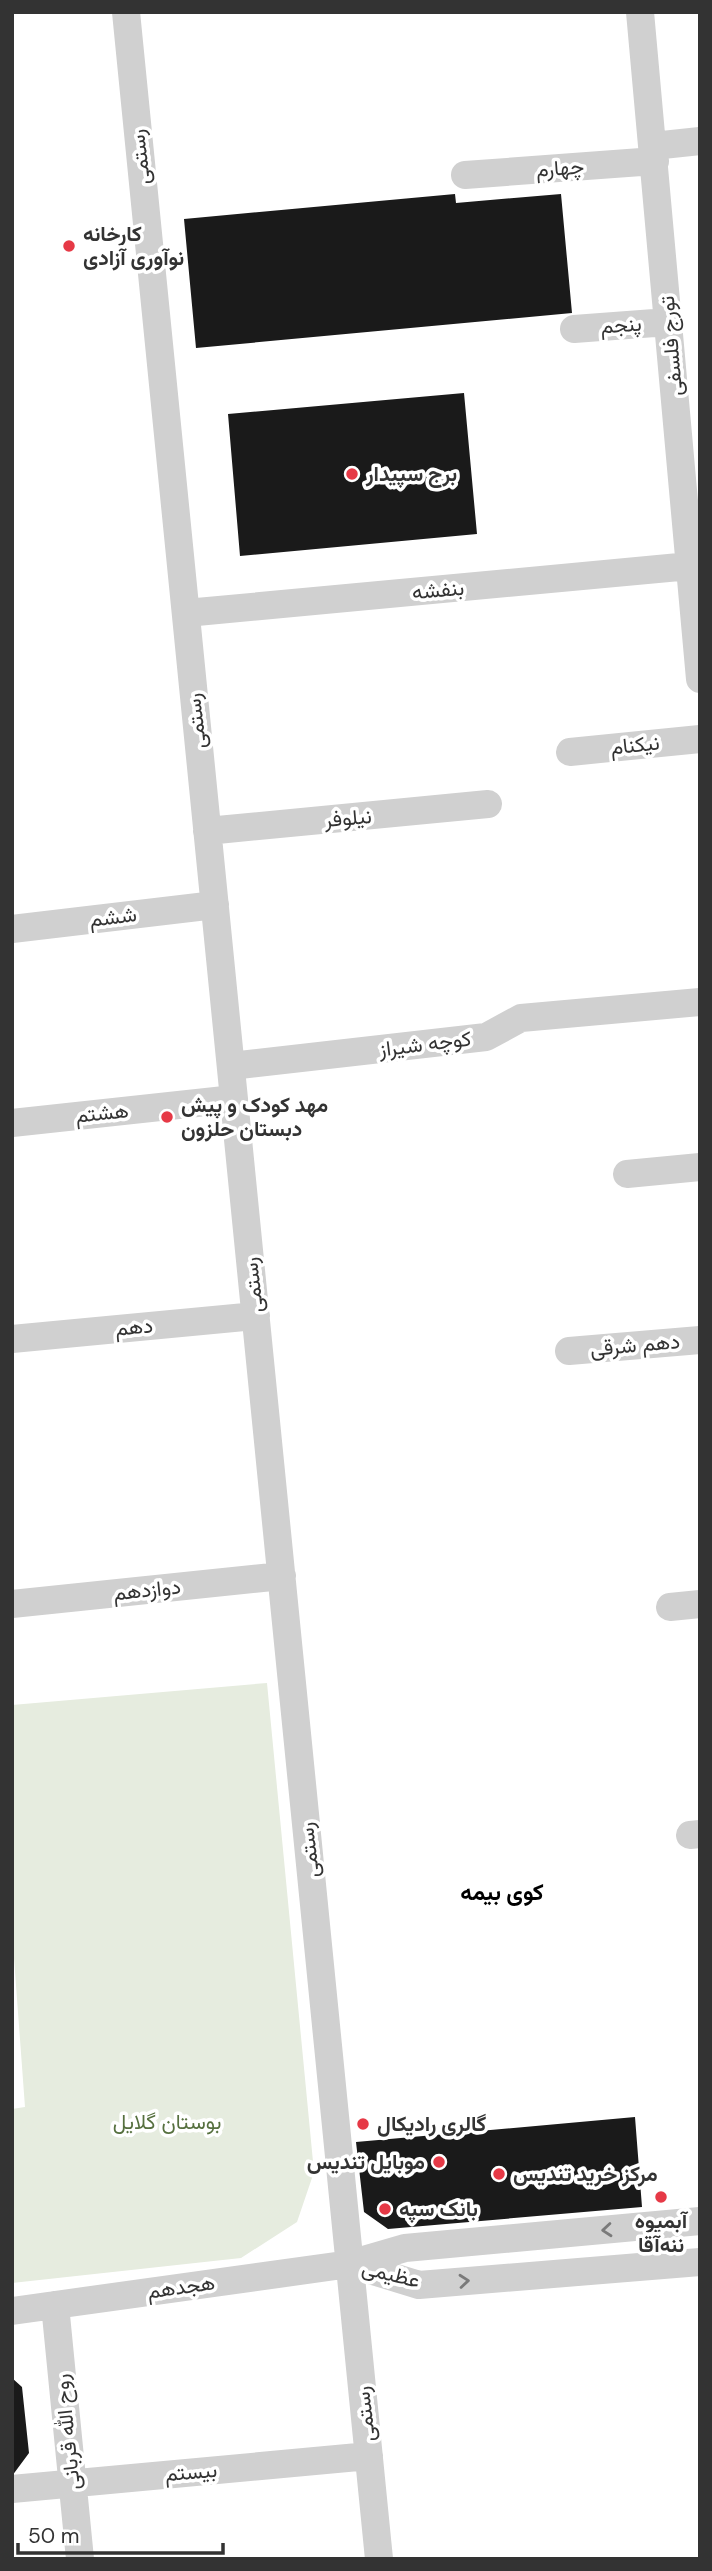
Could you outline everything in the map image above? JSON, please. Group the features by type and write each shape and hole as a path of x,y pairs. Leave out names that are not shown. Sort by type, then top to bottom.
{"street":[{"name":"رستمی","path":"125,12 379,2559"},
{"name":"تورج فلسفی","path":"640,12 700,679"},
{"name":"چهارم","path":"464,175 654,153 700,141"},
{"name":"پنجم","path":"574,329 668,322"},
{"name":"بنفشه","path":"186,613 690,566"},
{"name":"نیکنام","path":"570,752 700,739"},
{"name":"نیلوفر","path":"207,831 488,804"},
{"name":"ششم","path":"12,929 215,905"},
{"name":"کوچه شیراز","path":"231,1066 486,1037 521,1018 700,1002"},
{"name":"هشتم","path":"12,1123 234,1099"},
{"path":"627,1174 700,1167"},
{"name":"دهم","path":"12,1339 256,1316"},
{"name":"دهم شرقی","path":"569,1350 700,1340"},
{"name":"دوازدهم","path":"12,1604 282,1576"},
{"path":"670,1607 700,1604"},
{"name":"عظیمی","path":"350,2264 405,2248 700,2221"},
{"name":"عظیمی","path":"350,2264 419,2285 700,2262"},
{"name":"هجدهم","path":"12,2311 350,2264"},
{"name":"روح الله قربانی","path":"55,2305 80,2559"},
{"name":"بیستم","path":"12,2489 369,2456"}],"green space":[{"name":"بوستان گلایل","path":"267,1683 314,2172 297,2222 241,2258 12,2283 12,2109 25,2107 12,1931 12,1705"}],"building":[{"path":"455,194 456,203 561,194 572,313 196,348 184,219"},
{"name":"برج سپیدار","path":"464,393 477,534 240,556 228,414"},
{"name":"مرکز خرید تندیس","path":"635,2117 642,2207 388,2229 364,2212 356,2142"},
{"path":"12,2378 22,2387 29,2453 12,2476"}],"place":[{"name":"کارخانه نوآوری آزادی","path":"69,246"},
{"name":"برج سپیدار","path":"352,474"},
{"name":"مهد کودک و پیش دبستان حلزون","path":"167,1117"},
{"name":"گالری رادیکال","path":"363,2124"},
{"name":"موبایل تندیس","path":"439,2162"},
{"name":"مرکز خرید تندیس","path":"499,2174"},
{"name":"آبمیوه ننه‌آقا","path":"661,2197"},
{"name":"بانک سپه","path":"385,2209"}],"district":[{"name":"کوی بیمه","path":"502,1892"}]}
